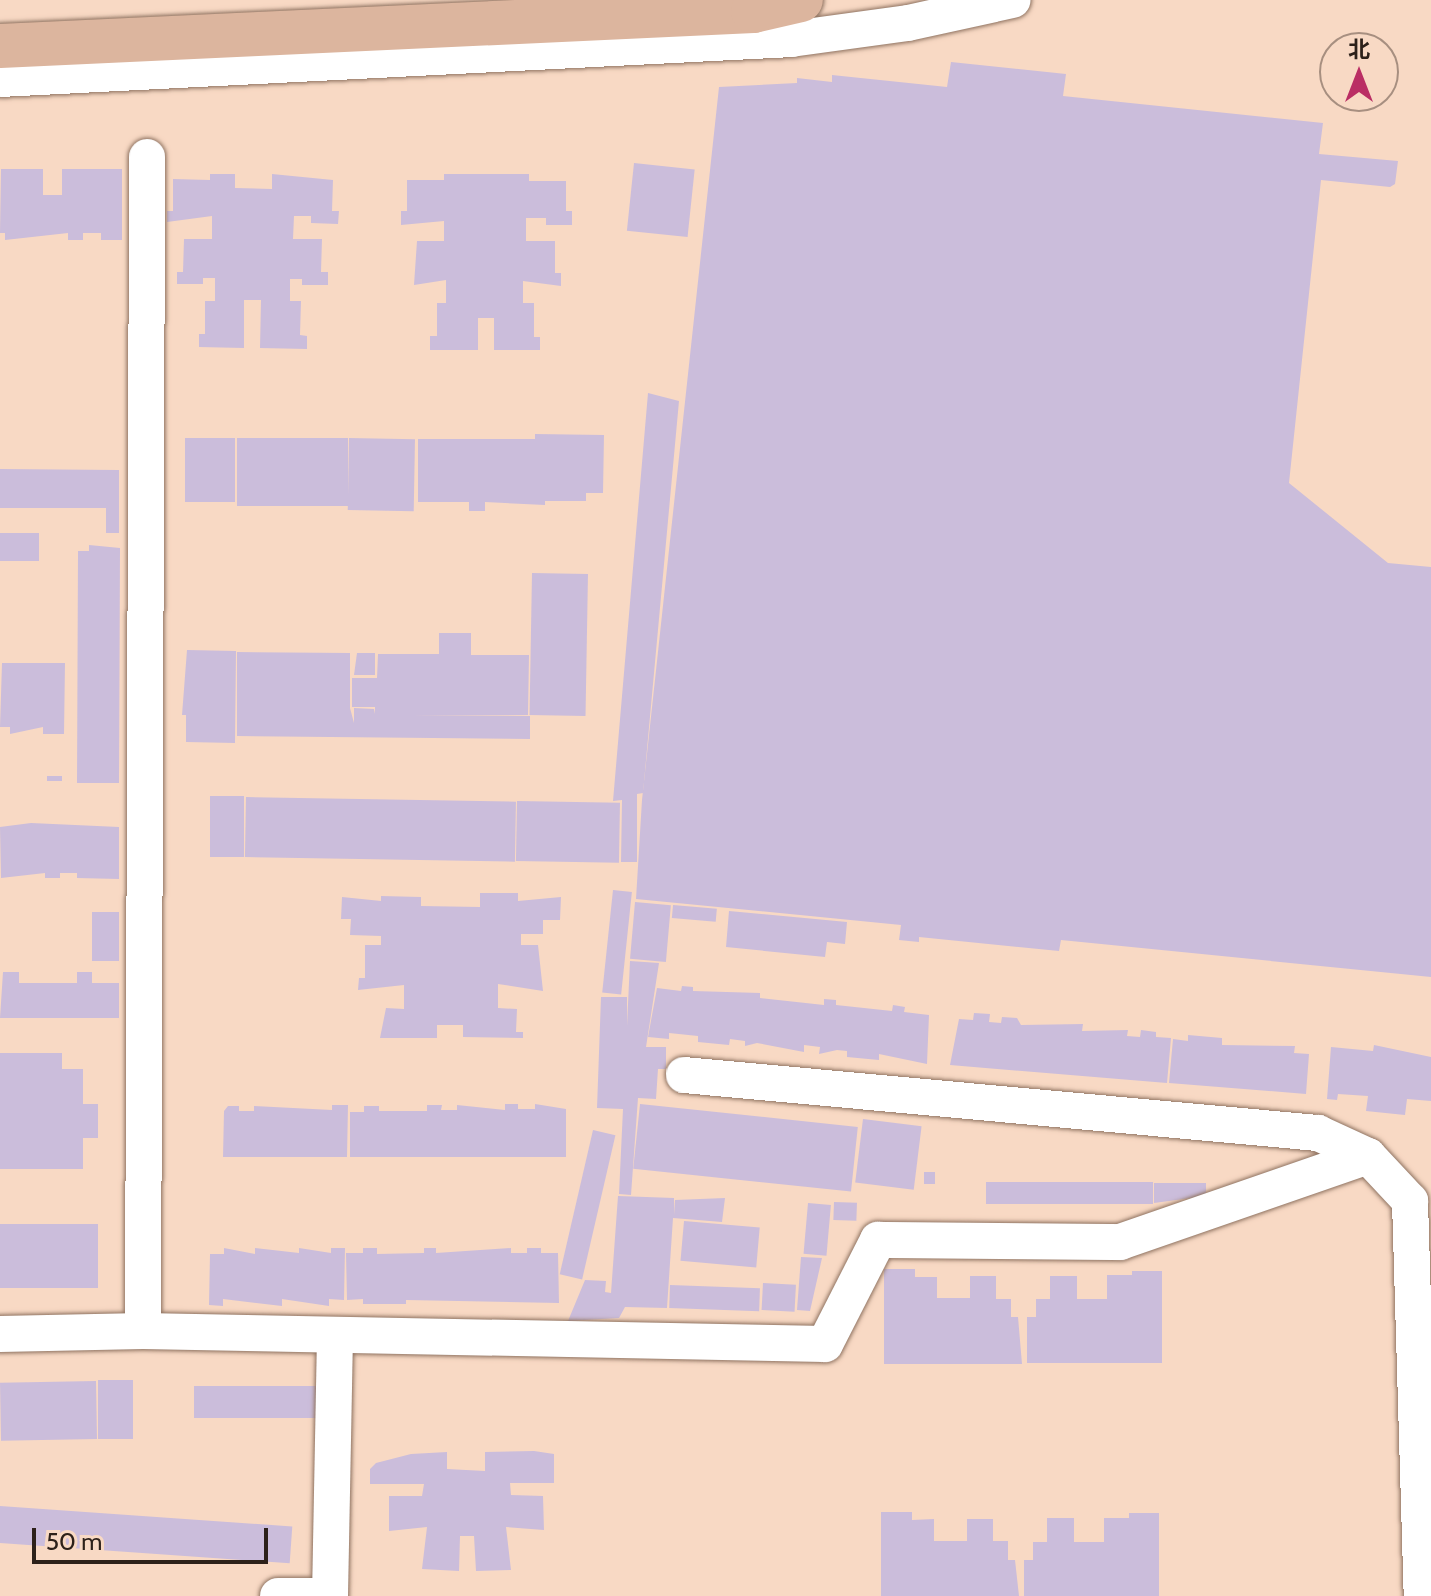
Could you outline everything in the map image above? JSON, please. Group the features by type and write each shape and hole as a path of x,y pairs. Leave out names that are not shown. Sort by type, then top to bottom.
{"main road":[{"path":"0,46 392,24 753,11 801,0"}],"street":[{"path":"0,79 791,39 908,23 1013,0"},
{"path":"143,1331 147,157"},
{"path":"684,1075 1318,1133 1368,1156 1410,1201 1422,1596"},
{"path":"0,1334 143,1331 825,1344 878,1240 1120,1242 1368,1156"},
{"path":"278,1596 330,1596 335,1335"}],"building":[{"path":"951,62 1066,74 1063,96 1323,123 1319,154 1398,161 1395,184 1390,187 1321,180 1289,483 1388,563 1431,567 1431,977 1061,940 1059,951 919,937 919,942 899,940 901,925 636,899 642,800 719,87 797,83 797,78 832,82 832,75 947,87"},
{"path":"634,163 695,169 688,237 627,231"},
{"path":"1,169 43,169 43,195 62,195 62,169 122,169 122,240 101,240 101,233 83,233 83,240 68,240 68,233 5,240 5,233 0,233"},
{"path":"210,174 235,174 235,188 272,189 272,174 333,180 332,211 339,211 338,224 311,223 311,216 294,216 293,239 322,239 321,272 328,272 328,285 302,285 302,279 290,279 290,301 301,301 300,335 307,336 307,349 260,348 261,300 244,300 244,348 199,347 199,334 205,334 205,301 215,301 215,278 203,278 203,284 177,284 177,272 183,272 184,239 212,239 212,216 167,222 167,211 173,211 173,179 210,180"},
{"path":"444,174 529,174 529,181 566,181 566,211 572,211 572,225 546,225 546,218 526,218 526,241 555,241 555,273 561,273 561,286 523,281 523,303 534,303 534,337 540,337 540,350 494,350 494,318 478,318 478,350 430,350 430,336 437,336 437,303 446,303 446,280 414,285 417,241 444,241 444,221 401,225 401,211 407,211 407,180 444,180"},
{"path":"648,393 679,401 643,793 637,794 637,862 621,862 622,800 613,801"},
{"path":"535,434 604,435 603,493 586,493 586,501 545,501 545,505 485,502 485,511 469,511 469,502 418,502 418,439 535,439"},
{"path":"185,438 235,438 235,502 185,502"},
{"path":"237,438 348,438 348,506 237,506"},
{"path":"349,438 415,439 414,511 348,510"},
{"path":"0,469 119,470 119,533 106,533 106,508 0,508"},
{"path":"0,533 39,533 39,561 0,561"},
{"path":"89,545 120,548 119,783 77,783 78,551 89,551"},
{"path":"532,573 588,574 586,716 530,715"},
{"path":"439,633 471,633 471,655 529,655 528,715 411,715 530,716 530,739 237,736 237,652 350,653 350,708 354,723 354,708 374,709 375,714 375,707 352,707 352,678 377,678 378,654 439,654"},
{"path":"187,650 236,651 235,743 186,742 186,715 182,715"},
{"path":"357,653 375,653 375,675 354,675"},
{"path":"2,663 65,663 64,734 43,734 43,727 10,734 10,727 0,727"},
{"path":"47,776 62,776 62,781 47,781"},
{"path":"210,796 244,796 244,857 210,857"},
{"path":"246,797 516,802 515,862 245,857"},
{"path":"517,801 620,803 619,863 516,861"},
{"path":"31,823 119,827 119,879 77,878 77,873 60,873 60,878 45,878 45,873 1,878 0,827"},
{"path":"613,890 632,892 621,994 602,992"},
{"path":"480,893 518,893 518,901 561,897 560,920 543,920 543,934 521,934 521,945 538,945 543,991 498,984 498,1008 517,1009 516,1032 523,1032 523,1038 463,1037 463,1025 437,1025 437,1038 380,1038 386,1008 404,1009 404,985 358,990 359,978 365,978 365,945 381,945 381,936 350,935 351,919 341,919 342,897 381,901 381,896 421,897 421,906 480,907"},
{"path":"635,902 671,905 666,962 630,959"},
{"path":"673,905 717,909 716,922 672,918"},
{"path":"729,911 847,922 845,944 827,942 825,957 726,947"},
{"path":"92,912 119,912 119,961 92,961"},
{"path":"630,961 659,963 646,1047 666,1047 666,1069 658,1069 656,1099 638,1098 631,1195 619,1194 623,1109 597,1108 601,997 627,997 627,1026"},
{"path":"3,972 19,972 19,983 77,983 77,972 92,972 92,983 119,983 119,1018 0,1018"},
{"path":"682,986 693,987 693,991 760,993 760,998 824,1005 824,999 836,1000 836,1005 892,1011 893,1005 905,1007 904,1012 929,1015 927,1064 879,1054 879,1060 847,1057 847,1051 837,1050 819,1054 820,1047 804,1045 804,1052 757,1043 745,1046 745,1041 730,1039 729,1045 698,1042 698,1036 669,1033 669,1039 648,1037 657,988 681,991"},
{"path":"974,1013 990,1014 989,1022 1001,1023 1002,1017 1017,1018 1021,1025 1083,1024 1082,1031 1128,1030 1127,1036 1140,1037 1141,1030 1156,1032 1156,1037 1171,1038 1167,1083 950,1065 959,1019 973,1020"},
{"path":"1188,1035 1222,1038 1222,1045 1295,1046 1294,1053 1309,1054 1306,1094 1169,1083 1173,1039 1188,1041"},
{"path":"1374,1045 1431,1057 1431,1101 1407,1099 1405,1115 1366,1111 1368,1096 1338,1094 1337,1100 1327,1099 1331,1047 1373,1051"},
{"path":"0,1053 62,1053 62,1069 83,1069 83,1104 98,1104 98,1138 83,1138 83,1169 0,1169"},
{"path":"505,1104 518,1104 518,1109 535,1109 535,1104 566,1109 566,1157 350,1157 350,1112 364,1112 364,1106 379,1106 379,1111 427,1111 427,1105 442,1105 441,1110 457,1110 457,1105 505,1110"},
{"path":"640,1104 858,1127 851,1192 633,1169"},
{"path":"332,1105 348,1105 347,1157 223,1157 224,1111 228,1106 239,1106 239,1111 254,1111 254,1106 332,1110"},
{"path":"863,1119 922,1126 914,1190 855,1183"},
{"path":"593,1130 615,1135 582,1279 560,1274"},
{"path":"924,1172 935,1172 935,1184 924,1184"},
{"path":"986,1182 1153,1182 1153,1204 986,1204"},
{"path":"1154,1183 1206,1183 1206,1196 1154,1203"},
{"path":"618,1196 674,1198 674,1215 675,1200 725,1198 722,1222 673,1218 667,1308 625,1307 619,1318 568,1321 585,1280 606,1281 605,1292 611,1293"},
{"path":"834,1202 857,1203 856,1221 833,1220"},
{"path":"808,1203 831,1205 826,1256 804,1254"},
{"path":"684,1221 760,1228 756,1267 681,1261"},
{"path":"0,1224 98,1224 98,1288 0,1288"},
{"path":"224,1248 255,1254 255,1248 299,1253 299,1248 331,1253 331,1248 345,1248 344,1300 329,1299 329,1306 282,1299 282,1306 223,1299 223,1306 209,1305 210,1254 224,1254"},
{"path":"363,1248 377,1248 377,1254 424,1253 424,1248 436,1248 436,1253 511,1248 511,1253 527,1253 527,1248 541,1248 541,1253 558,1253 559,1303 406,1300 406,1304 363,1304 363,1299 347,1300 346,1253 363,1253"},
{"path":"801,1257 822,1258 810,1311 797,1310"},
{"path":"884,1269 915,1269 915,1277 937,1277 937,1298 970,1298 970,1276 996,1276 996,1299 1011,1299 1011,1317 1018,1317 1022,1364 884,1364"},
{"path":"1132,1271 1162,1271 1162,1363 1027,1363 1027,1317 1036,1317 1036,1299 1050,1299 1050,1276 1077,1276 1077,1299 1107,1299 1107,1275 1132,1275"},
{"path":"763,1283 796,1285 795,1312 762,1310"},
{"path":"670,1285 760,1288 759,1311 669,1308"},
{"path":"98,1380 133,1380 133,1439 98,1439"},
{"path":"96,1381 97,1439 1,1441 0,1383"},
{"path":"194,1386 322,1386 322,1418 194,1418"},
{"path":"534,1451 554,1454 554,1483 510,1483 511,1495 543,1496 544,1530 506,1527 511,1570 476,1571 474,1536 460,1536 459,1571 422,1569 427,1527 389,1531 389,1496 422,1496 424,1484 370,1484 370,1469 376,1463 411,1454 447,1452 447,1469 485,1471 485,1452"},
{"path":"0,1506 292,1526 290,1563 0,1543"},
{"path":"881,1512 912,1512 912,1520 934,1519 934,1541 967,1541 967,1519 993,1519 993,1541 1008,1541 1008,1560 1015,1560 1019,1596 881,1596"},
{"path":"1129,1513 1159,1513 1159,1596 1024,1596 1024,1560 1033,1560 1033,1542 1047,1542 1047,1518 1074,1518 1074,1542 1104,1542 1104,1518 1129,1518"}]}
